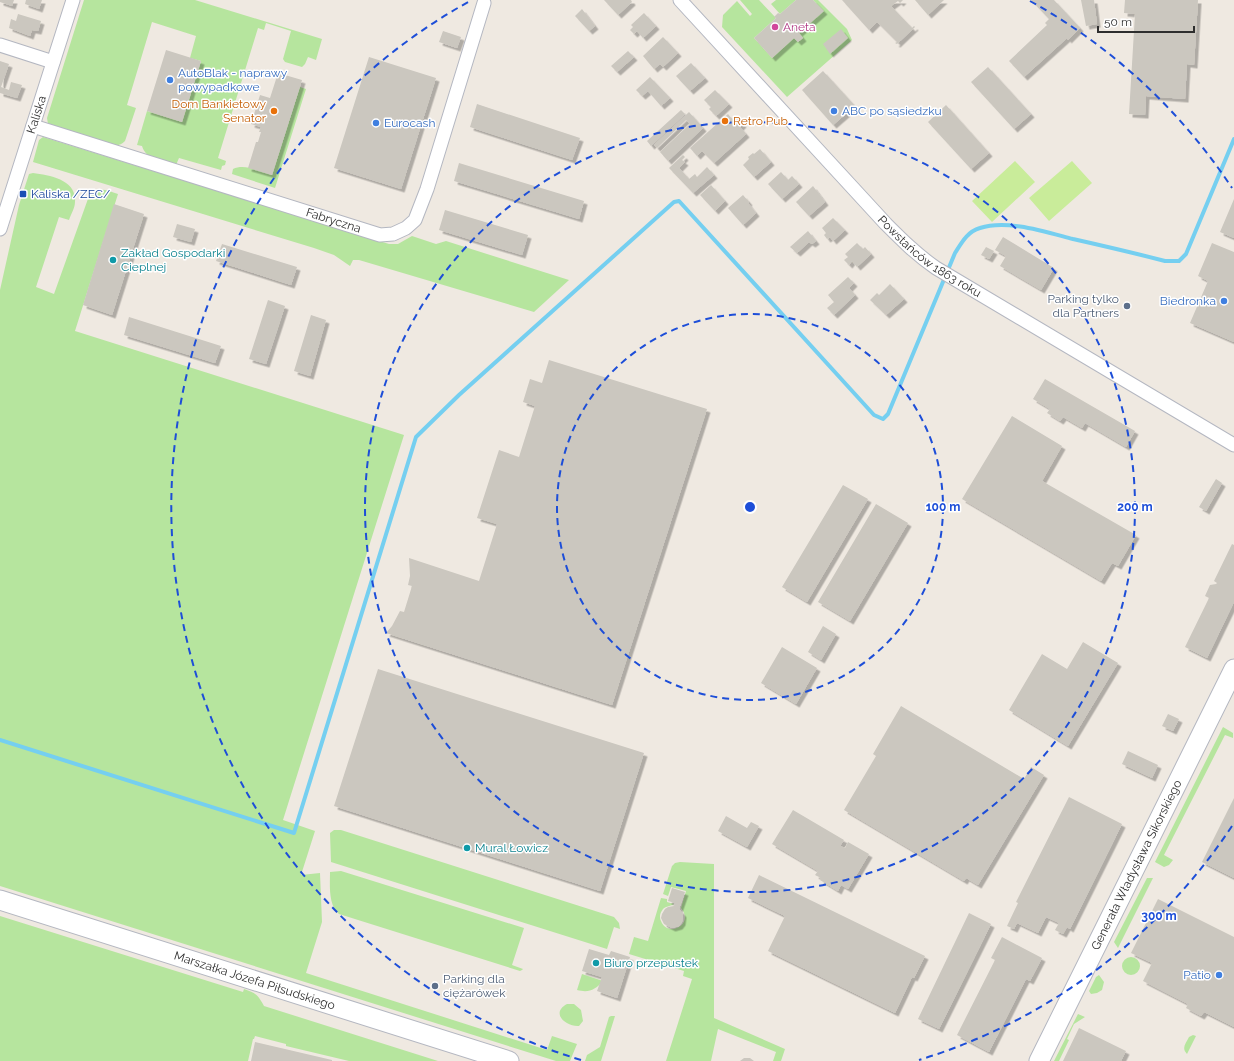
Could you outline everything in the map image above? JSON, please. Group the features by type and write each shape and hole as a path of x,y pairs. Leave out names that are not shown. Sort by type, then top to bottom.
{"street":[{"name":"Kaliska","path":"1,224 72,0"},
{"name":"Powstańców 1863 roku","path":"680,0 908,247 936,268 1234,445"},
{"name":"Fabryczna","path":"33,126 380,235 393,234 406,228 415,220 427,189 484,3"},
{"path":"0,44 53,62"},
{"name":"Generała Władysława Sikorskiego","path":"1039,1061 1234,669"},
{"name":"Marszałka Józefa Piłsudskiego","path":"0,900 509,1061"}],"green space":[{"path":"84,0 195,0 322,39 316,60 308,57 302,67 285,62 283,59 291,31 266,23 264,30 258,28 218,158 226,161 225,165 222,166 221,170 179,158 176,165 156,160 144,151 142,146 137,145 147,111 182,122 201,61 190,58 196,36 152,22 127,105 136,108 125,141 122,143 112,145 48,124 47,118"},
{"path":"740,0 759,0 776,18 754,38 772,58 794,38 798,42 803,38 799,33 823,11 813,0 818,0 847,29 852,40 787,97 722,27 723,15 737,1 750,16 752,14"},
{"path":"776,0 796,0 780,14 771,4"},
{"path":"300,87 306,89 275,188 232,174 233,169 238,167 248,167 272,175"},
{"path":"43,137 389,244 398,244 412,236 436,244 446,241 569,280 534,312 359,260 353,260 350,266 334,255 314,248 33,162 39,140"},
{"path":"1015,161 1035,182 992,222 972,201"},
{"path":"1072,161 1092,183 1049,221 1029,198"},
{"path":"33,173 47,175 61,180 72,188 74,195 75,202 69,220 59,217 36,287 54,294 89,196 99,190 106,190 118,194 75,331 404,435 283,820 315,831 301,875 320,873 322,922 306,973 547,1050 552,1036 577,1044 570,1061 556,1061 0,886 0,290 19,205 29,174"},
{"path":"1223,727 1233,733 1233,738 1225,735 1164,855 1173,860 1169,865 1164,867 1155,862"},
{"path":"334,830 341,830 614,917 619,923 620,929 614,927 607,949 331,862 330,833"},
{"path":"675,863 714,864 714,1018 785,1049 781,1061 773,1061 776,1052 718,1029 711,1061 666,1061 692,979 683,976 684,971 629,954 634,937 648,941 661,898 667,899 667,902 674,904 664,908 661,912 660,918 664,926 669,929 674,929 685,920 681,908 686,891 671,887 668,896 663,894 672,866"},
{"path":"341,871 524,928 512,965 523,969 520,971 339,914 335,910 331,900 330,872"},
{"path":"1147,878 1153,878 1118,948 1114,942"},
{"path":"0,916 243,992 244,989 256,995 264,1006 438,1061 349,1061 286,1046 286,1044 255,1036 248,1061 0,1061"},
{"path":"1131,957 1137,960 1140,966 1137,972 1131,975 1125,972 1122,966 1125,960"},
{"path":"582,974 603,981 592,990 577,990"},
{"path":"1099,975 1104,982 1102,990 1091,994 1089,991 1096,977"},
{"path":"567,1004 574,1004 581,1010 583,1021 579,1026 569,1024 562,1019 560,1011"},
{"path":"1078,1014 1085,1017 1074,1024 1067,1039 1069,1040 1059,1061 1054,1061"},
{"path":"615,1016 601,1061 585,1061 587,1055 600,1047 609,1017"},
{"path":"1193,1035 1196,1036 1187,1054 1184,1050 1185,1046 1189,1037"}],"building":[{"path":"0,0 14,0 12,6 0,2"},
{"path":"26,0 42,0 39,9 25,4"},
{"path":"604,0 631,0 632,2 618,15"},
{"path":"796,0 813,0 824,11 799,33 803,38 798,42 794,38 772,58 754,38 776,18 774,17 778,13 780,14"},
{"path":"842,0 903,0 900,3 898,1 891,6 912,28 914,26 915,27 897,44 895,43 897,42 877,22 869,30"},
{"path":"915,0 944,0 928,15"},
{"path":"1031,0 1054,0 1080,28 1024,77 1009,61 1047,25 1045,23 1049,19"},
{"path":"1081,0 1094,0 1097,24 1086,26"},
{"path":"1125,0 1198,0 1194,65 1187,64 1185,99 1146,96 1145,115 1129,114 1135,14 1124,13"},
{"path":"582,9 595,26 589,31 575,16"},
{"path":"644,13 656,26 643,38 637,31 634,34 630,30 633,27 631,25"},
{"path":"18,14 41,21 38,31 32,30 30,36 9,28 11,19 16,21"},
{"path":"841,29 848,38 830,54 823,44"},
{"path":"443,31 461,37 457,48 439,42"},
{"path":"663,37 678,53 663,67 660,64 654,69 643,56"},
{"path":"166,50 201,61 182,122 147,111"},
{"path":"628,51 634,57 617,72 611,66"},
{"path":"369,57 436,78 401,189 334,168"},
{"path":"0,61 9,64 1,87 9,90 11,82 22,85 17,98 0,93"},
{"path":"691,63 705,78 690,91 676,76"},
{"path":"988,67 1031,114 1014,129 971,82"},
{"path":"823,71 855,106 833,125 802,90"},
{"name":"Dom Bankietowy Senator","path":"278,73 302,80 272,175 248,168 256,142 258,142 261,132 259,132 261,127 251,124 260,95 270,98"},
{"path":"650,77 670,98 661,106 648,91 642,96 636,90"},
{"path":"715,90 729,104 716,116 709,109 711,107 704,100"},
{"path":"477,104 580,138 572,160 470,127"},
{"path":"946,105 989,153 971,169 928,122"},
{"path":"681,110 685,114 651,146 647,141"},
{"path":"689,112 703,128 668,161 660,152 690,124 686,120 657,148 654,145"},
{"path":"728,114 732,119 736,116 743,124 740,127 746,134 714,163 702,151 697,156 690,148"},
{"path":"760,149 771,162 754,177 743,165 749,159 748,157"},
{"path":"683,155 685,157 682,160 685,162 679,168 689,179 695,174 697,177 707,167 714,175 693,193 669,168"},
{"path":"459,163 584,201 579,219 454,181"},
{"path":"781,172 788,180 792,176 799,184 782,199 768,184"},
{"path":"711,185 725,201 715,211 700,195"},
{"path":"813,186 825,202 809,216 796,202"},
{"path":"743,195 756,213 743,225 728,208"},
{"path":"1234,199 1234,238 1220,232"},
{"name":"Zakład Gospodarki Cieplnej","path":"114,204 144,214 112,315 83,305"},
{"path":"445,210 528,235 522,255 439,230"},
{"path":"833,218 845,230 833,241 830,237 827,239 824,235 826,233 822,228"},
{"path":"177,224 195,229 191,242 173,237"},
{"path":"808,231 816,241 812,244 809,242 797,253 790,247"},
{"path":"1003,237 1054,268 1041,290 1000,266 1006,256 995,250"},
{"path":"857,243 863,249 865,247 871,254 857,267 852,261 849,265 844,260 848,257 845,254"},
{"path":"1212,243 1234,252 1234,342 1190,323 1208,281 1198,276"},
{"path":"222,244 297,267 291,285 216,261"},
{"path":"986,247 994,251 989,259 981,255"},
{"path":"848,277 854,283 849,288 855,295 834,315 827,308 834,302 828,295"},
{"path":"890,284 904,299 886,315 870,300 877,293 879,295"},
{"path":"268,300 285,306 266,364 249,359"},
{"path":"311,315 326,320 310,376 294,371"},
{"path":"129,317 221,346 215,363 124,335"},
{"path":"549,360 707,409 612,705 386,633 392,626 400,611 404,612 412,586 408,585 410,576 409,558 479,581 497,524 477,518 499,450 519,457 535,406 523,402 530,379 542,383"},
{"path":"1045,379 1135,431 1126,447 1085,423 1082,428 1063,417 1060,421 1047,413 1050,409 1033,399"},
{"path":"1012,416 1062,446 1042,481 1136,535 1118,566 1112,563 1101,581 962,499"},
{"path":"1216,479 1222,483 1206,511 1199,507"},
{"path":"843,485 868,499 807,602 782,587"},
{"path":"876,504 908,523 850,621 818,602"},
{"path":"1232,544 1234,545 1234,602 1207,658 1185,647 1209,598 1205,596 1210,585 1217,583 1214,581"},
{"path":"823,626 836,634 821,660 808,652"},
{"path":"1083,642 1118,663 1068,746 1009,710 1042,654 1067,669"},
{"path":"782,647 817,668 796,704 761,683"},
{"path":"378,669 644,753 600,891 334,806"},
{"path":"901,706 1024,779 1031,767 1044,775 978,885 966,878 964,881 844,810 876,756 873,754"},
{"path":"1168,714 1179,719 1173,731 1162,726"},
{"path":"1128,751 1158,765 1152,778 1122,764"},
{"path":"1069,797 1122,824 1070,929 1067,927 1063,934 1055,930 1059,923 1046,917 1038,933 1017,923 1014,929 1007,926 1018,903 1016,902"},
{"path":"1234,798 1234,878 1202,862"},
{"path":"793,810 844,840 840,846 845,848 848,842 869,854 848,889 841,885 838,891 820,880 821,878 815,875 818,871 772,844"},
{"path":"726,816 747,828 751,822 759,826 747,847 718,831"},
{"path":"759,875 925,956 914,978 912,977 895,1013 768,951 785,916 748,898"},
{"path":"672,888 685,892 679,909 683,914 682,922 679,926 672,928 664,924 661,918 665,909 674,906 675,903 668,901"},
{"path":"1158,899 1234,937 1234,1027 1204,1012 1201,1016 1186,1008 1188,1004 1143,981 1152,963 1131,953"},
{"path":"969,913 991,924 939,1029 918,1019"},
{"path":"1002,937 1042,958 1030,981 1026,979 989,1052 957,1035 995,960 991,958"},
{"path":"589,949 609,955 611,951 630,957 617,998 597,991 602,977 582,971"},
{"path":"1079,1028 1126,1051 1121,1061 1063,1061"},
{"path":"255,1042 332,1060 332,1061 251,1061"},
{"path":"744,1058 750,1058 754,1061 740,1061"}],"waterway":[{"path":"0,740 294,833 416,437 459,395 674,202 679,201 874,415 883,419 888,414 955,253 965,238 972,232 980,228 991,226 1014,226 1039,230 1165,261 1179,261 1186,254 1234,139"}],"place":[{"name":"Aneta","path":"775,27"},
{"name":"AutoBlak - naprawy powypadkowe","path":"170,80"},
{"name":"Dom Bankietowy Senator","path":"274,111"},
{"name":"ABC po sąsiedzku","path":"834,111"},
{"name":"Retro Pub","path":"725,121"},
{"name":"Eurocash","path":"376,123"},
{"name":"Kaliska /ZEC/","path":"23,194"},
{"name":"Zakład Gospodarki Cieplnej","path":"113,260"},
{"name":"Biedronka","path":"1224,301"},
{"name":"Parking tylko dla Partners","path":"1127,306"},
{"name":"Mural Łowicz","path":"467,848"},
{"name":"Biuro przepustek","path":"596,963"},
{"name":"Patio","path":"1219,975"},
{"name":"Parking dla ciężarówek","path":"435,986"}]}
